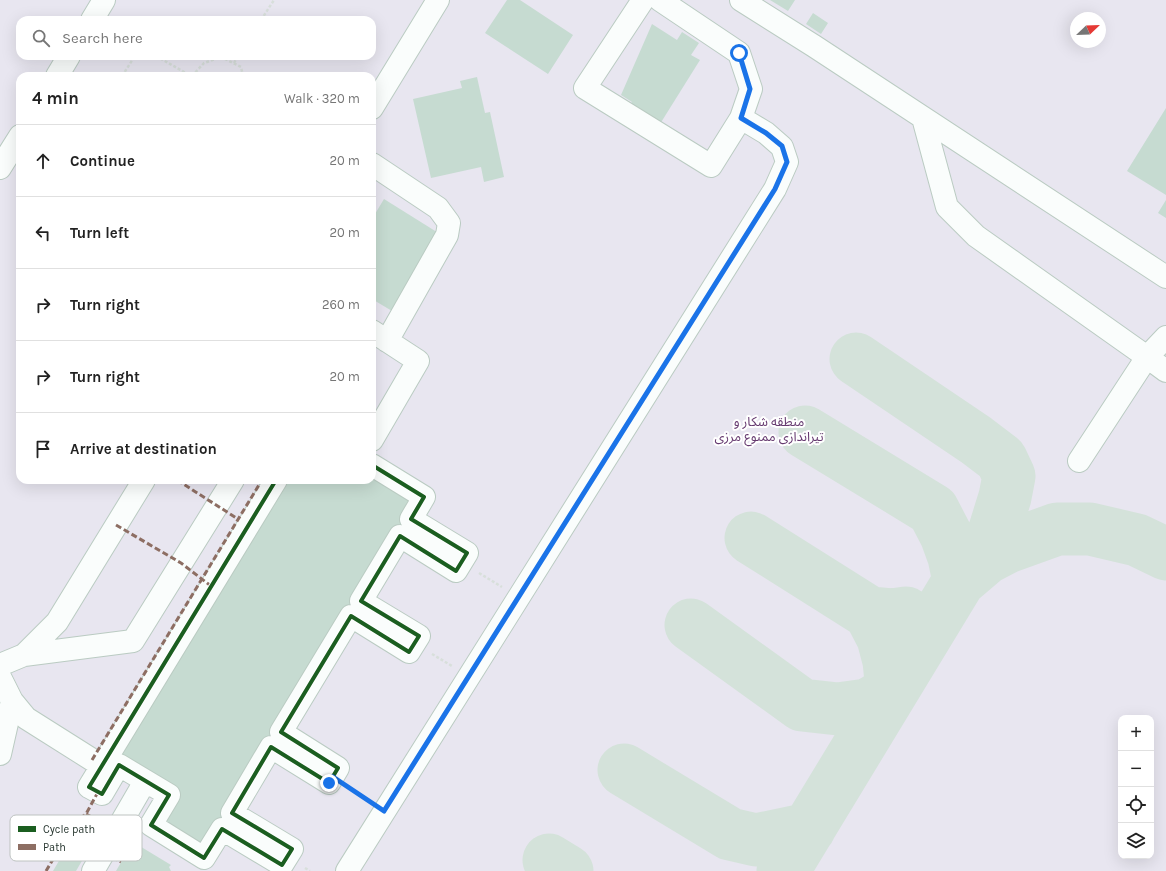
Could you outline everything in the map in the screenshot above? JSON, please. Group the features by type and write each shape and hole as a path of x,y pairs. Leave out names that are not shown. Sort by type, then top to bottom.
{"street":[{"path":"94,16 104,0"},
{"path":"376,101 438,0"},
{"path":"643,0 586,88 711,166 741,118 750,89 739,53 660,0"},
{"path":"749,2 1166,277"},
{"path":"60,72 67,60"},
{"path":"347,871 389,814 775,189 787,162 782,146 766,133 741,118"},
{"path":"923,118 947,207 976,236 1166,371"},
{"path":"0,168 16,142"},
{"path":"376,167 438,208 448,223 447,235 380,336 418,361 376,433"},
{"path":"1079,461 1148,357 1166,337"},
{"path":"274,484 89,787 102,794 119,765 169,795 151,825 204,858 222,829 282,866 292,849 232,812 271,748 329,783 333,777 338,768 281,732 351,616 409,652 415,643 419,636 361,601 400,536 456,571 467,553 411,519 424,496 376,467"},
{"path":"24,656 57,622 142,484"},
{"path":"0,665 24,656 133,641 231,484"},
{"path":"0,677 12,701 26,718 102,766"},
{"path":"0,754 12,701"},
{"path":"125,815 140,790"},
{"path":"93,871 99,861"}],"path":[{"path":"264,16 274,0"},
{"path":"125,72 132,60"},
{"path":"163,60 185,72"},
{"path":"196,72 204,63 212,60"},
{"path":"228,60 241,67 242,72"},
{"path":"461,563 522,600"},
{"path":"415,643 472,679"},
{"path":"333,777 389,814"}],"green space":[{"name":"منطقه شکار و تیراندازی ممنوع مرزی","path":"0,0 1166,0 1166,871 0,871"}],"building":[{"path":"507,0 520,0 573,35 548,74 485,33"},
{"path":"770,0 795,0 788,11"},
{"path":"813,13 828,23 821,34 806,24"},
{"path":"652,24 677,40 682,32 699,43 691,55 700,60 660,124 630,105 632,102 621,95"},
{"path":"477,77 485,113 490,112 504,177 484,182 481,167 431,178 413,99 462,88 460,81"},
{"path":"1166,108 1166,195 1127,171"},
{"path":"384,199 440,234 392,311 376,301 376,212"},
{"path":"1166,200 1166,218 1158,213"},
{"path":"376,467 424,497 204,858 151,825 169,795 119,765 89,787 274,484 376,484"},
{"path":"142,847 171,865 169,867 171,871 116,871 122,861 142,861"},
{"path":"59,861 82,861 76,871 53,871"}],"taxiway":[{"path":"856,359 976,440 1001,459 1009,476 1005,497 986,558"},
{"path":"805,432 933,510 946,535 954,557 959,581"},
{"path":"783,871 959,581 986,558 1007,547 1057,529 1090,529 1137,540 1166,554"},
{"path":"751,538 870,613 892,615 906,613"},
{"path":"691,625 802,705 838,709 867,705 892,691 889,661 883,638 870,613"},
{"path":"624,770 730,834 756,840 809,829"},
{"path":"549,860 567,871"}],"marked path":[{"path":"183,484 238,519"},
{"path":"92,760 260,484"},
{"path":"116,525 181,563 211,586"},
{"path":"85,815 98,792"},
{"path":"46,871 52,861"}],"cycle path":[{"path":"274,484 89,787 102,794 119,765 169,795 151,825 204,858 222,829 282,865 292,849 232,813 271,747 329,783 338,768 281,732 351,616 409,652 419,636 361,601 400,536 456,571 467,553 411,519 424,497 376,467"}],"route":[{"path":"329,783 333,777 384,811 775,189 787,162 782,146 766,133 741,118 750,89 739,53"}]}
